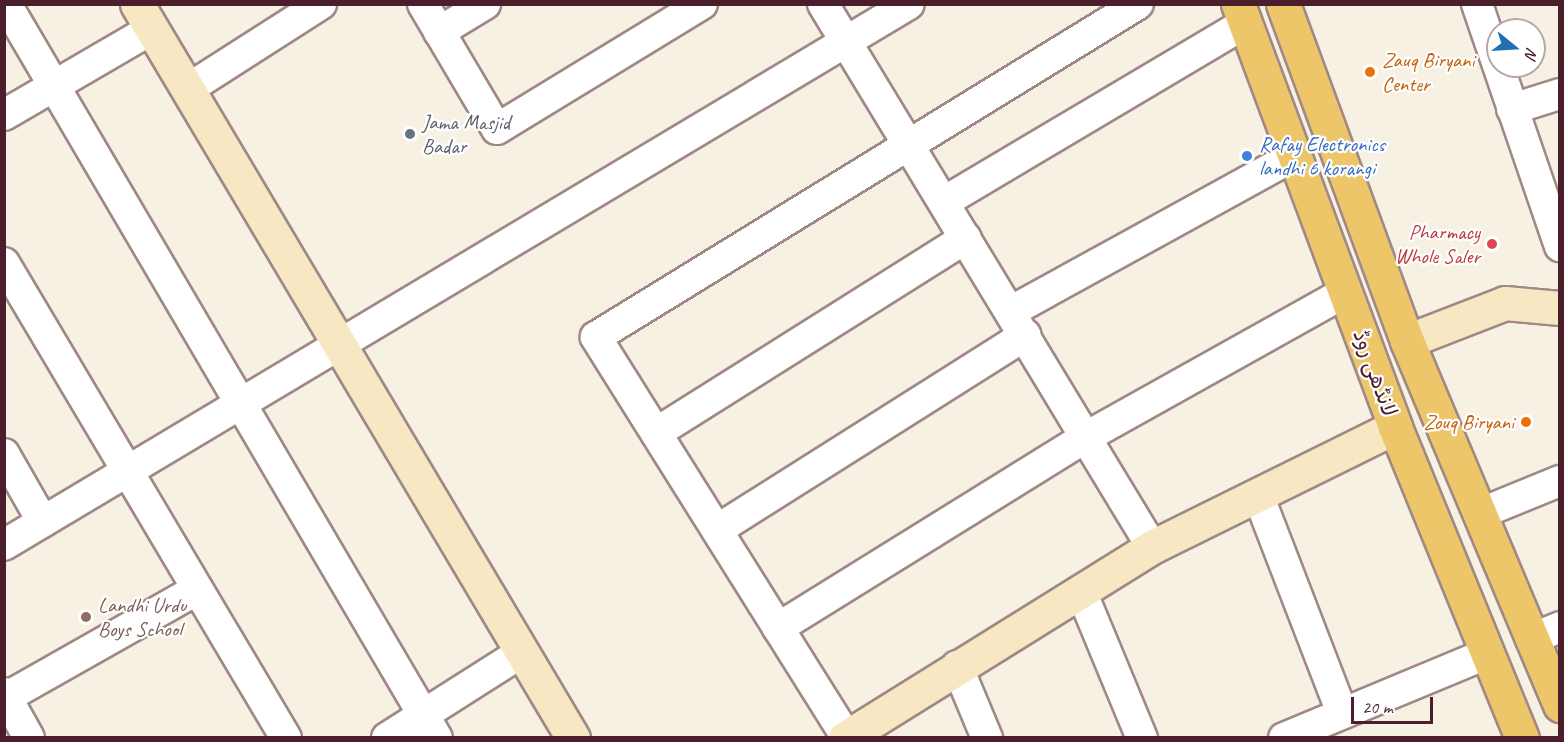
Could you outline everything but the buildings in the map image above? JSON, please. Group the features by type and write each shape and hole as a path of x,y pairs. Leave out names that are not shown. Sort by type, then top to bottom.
{"main road":[{"name":"لانڈھی روڈ","path":"1283,4 1407,341 1479,514 1545,633 1560,705"},
{"name":"لانڈھی روڈ","path":"1242,14 1395,427 1522,738"}],"street":[{"path":"6,4 52,87 241,402 431,727"},
{"path":"188,89 321,4"},
{"path":"423,4 496,129 702,4"},
{"path":"440,32 485,4"},
{"path":"823,4 1152,548"},
{"path":"4,545 909,4"},
{"path":"1138,4 596,337 845,737 1152,548 1395,427"},
{"path":"1476,4 1557,229"},
{"path":"944,202 1242,14"},
{"path":"4,115 52,87 144,17 573,738"},
{"path":"1512,109 1560,94"},
{"path":"717,530 1017,324 1295,155"},
{"path":"656,433 966,238"},
{"path":"4,263 281,736"},
{"path":"778,628 1086,437 1345,292"},
{"path":"1407,341 1504,303 1560,308"},
{"path":"4,454 43,522"},
{"path":"1479,514 1560,481"},
{"path":"1258,495 1342,713"},
{"path":"29,738 6,695 196,590"},
{"path":"1081,591 1142,738"},
{"path":"387,738 431,727 522,652"},
{"path":"1284,738 1488,653"},
{"path":"957,666 987,738"}],"place":[{"name":"Zauq Biryani Center","path":"1370,72"},
{"name":"Jama Masjid Badar","path":"410,134"},
{"name":"Rafay Electronics landhi 6 korangi","path":"1247,156"},
{"name":"Pharmacy Whole Saler","path":"1492,244"},
{"name":"Zouq Biryani","path":"1526,422"},
{"name":"Landhi Urdu Boys School","path":"86,617"}]}
